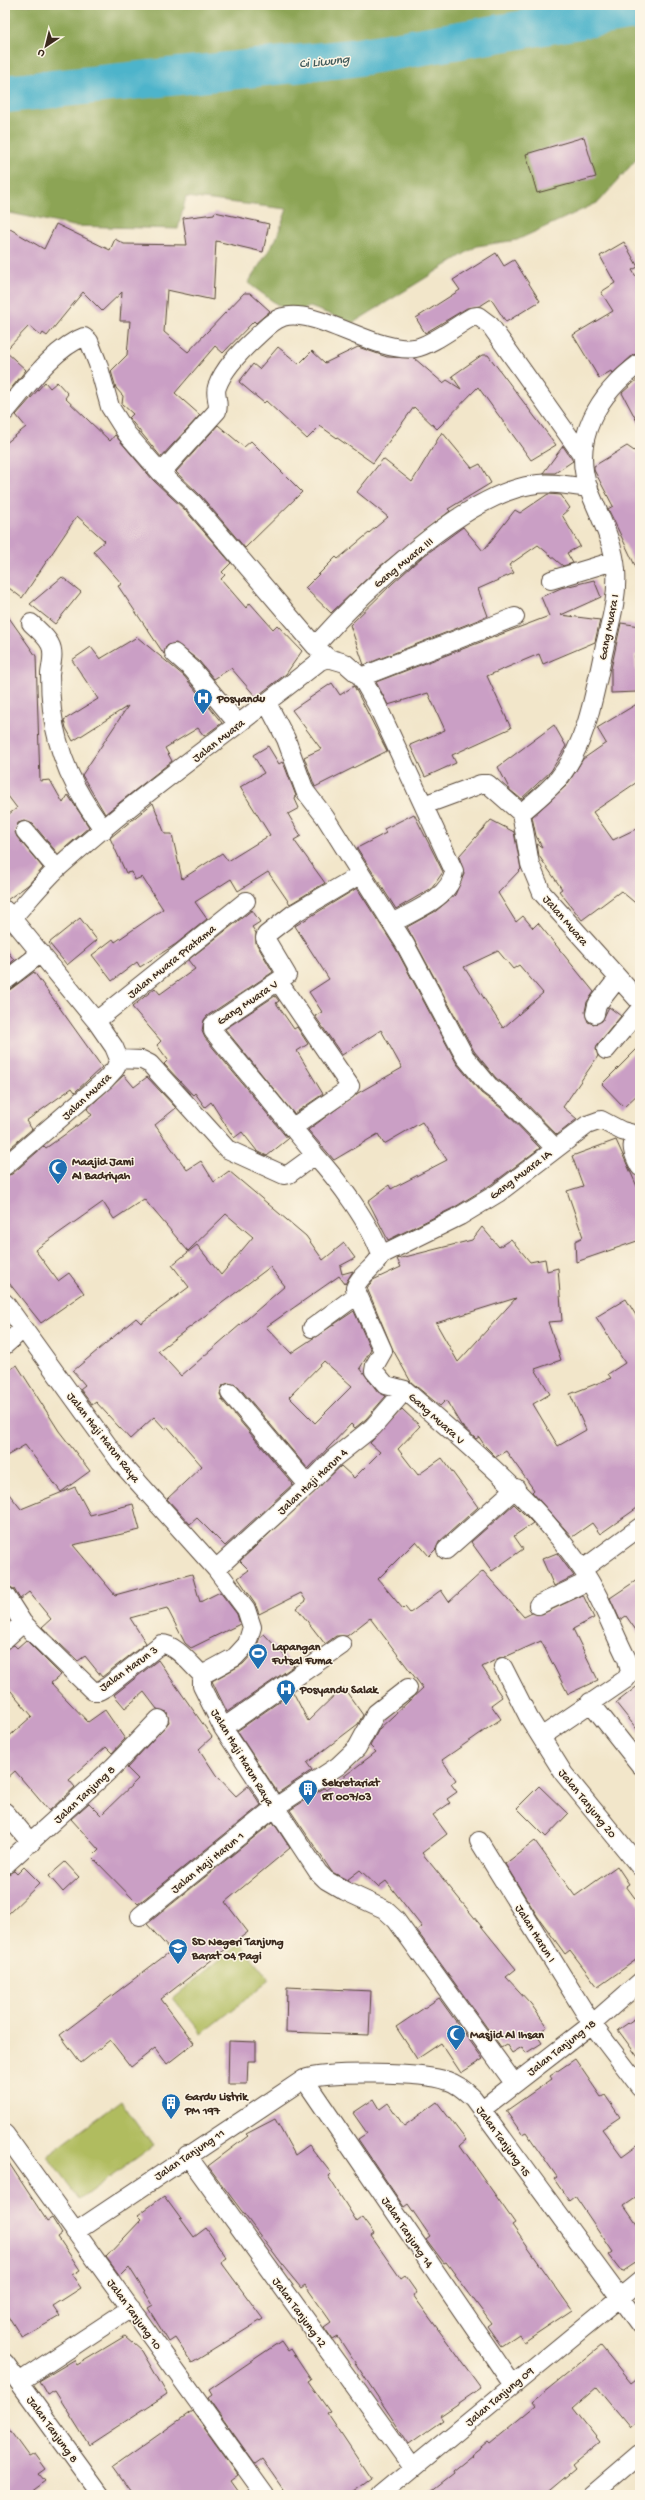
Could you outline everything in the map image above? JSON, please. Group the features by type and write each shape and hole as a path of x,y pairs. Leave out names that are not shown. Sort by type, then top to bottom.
{"street":[{"path":"161,473 217,411 216,392 220,380 232,362 268,326 282,317 289,315 312,319 386,345 415,348 472,317 478,316 490,325 583,456"},
{"path":"5,412 58,352 76,340 84,337 89,341 96,357 110,407 127,434 161,473 193,503 315,646 328,658 345,663 361,677 377,705 446,850 454,871 453,876 443,892 392,923"},
{"name":"Gang Muara I","path":"521,814 559,778 579,742 596,689 612,614 616,584 614,560 589,488 583,456 584,439 590,423 605,396 640,363"},
{"name":"Gang Muara III","path":"315,646 365,593 461,516 503,494 532,484 589,488"},
{"path":"551,580 614,560"},
{"path":"361,677 515,617"},
{"path":"31,623 50,644 53,656 50,673 52,704 57,740 66,768 80,797 104,830"},
{"path":"174,654 192,669 238,724"},
{"name":"Jalan Muara","path":"5,1166 105,1080 115,1069 119,1059 114,1047 96,1021 9,914 57,869 104,830 238,724 267,704 320,661 328,658"},
{"path":"267,704 286,739 305,791 325,817 392,923 421,972 453,1038 489,1086 508,1100 554,1148"},
{"path":"424,805 480,784 488,784 521,814"},
{"name":"Jalan Muara","path":"521,814 530,864 542,893 640,1002"},
{"path":"25,831 57,869"},
{"name":"Gang Muara V","path":"361,874 293,914 266,935 265,938 287,973 278,981 214,1022 213,1031 292,1128 331,1173 376,1241 381,1255"},
{"name":"Jalan Muara Pratama","path":"96,1021 246,900"},
{"path":"5,980 41,953"},
{"path":"596,1014 597,1005 618,978"},
{"path":"278,981 350,1086 347,1090 292,1128"},
{"path":"606,1050 640,1009"},
{"path":"119,1059 142,1060 150,1064 231,1152 284,1174 289,1174 315,1155"},
{"name":"Gang Muara IA","path":"381,1255 460,1216 498,1193 554,1148 587,1125 601,1120 622,1131 639,1134 633,1143 633,1154 640,1167"},
{"path":"312,1328 357,1295 355,1288 357,1282 377,1264 381,1255"},
{"name":"Gang Muara V","path":"357,1295 382,1351 375,1364 374,1371 386,1385 405,1390 516,1488 540,1515 586,1575 628,1666 626,1679 590,1702"},
{"name":"Jalan Haji Harun Raya","path":"5,1303 120,1462 216,1569 246,1609 252,1627 246,1644 235,1657 202,1675 202,1686 222,1728 274,1808 318,1872 326,1880 345,1891 372,1902 396,1920 514,2083"},
{"path":"5,1345 23,1329"},
{"name":"Jalan Haji Harun 4","path":"216,1569 308,1485 334,1458 373,1427 405,1390"},
{"path":"230,1393 308,1485"},
{"path":"446,1550 516,1488"},
{"path":"538,1606 586,1575 640,1527"},
{"path":"5,1595 23,1623 5,1639"},
{"name":"Jalan Harun 3","path":"23,1623 93,1691 99,1691 108,1686 161,1644 168,1644 202,1675"},
{"path":"222,1728 342,1645"},
{"name":"Jalan Tanjung 20","path":"503,1667 541,1737 564,1774 640,1866"},
{"name":"Jalan Haji Harun 1","path":"140,1916 274,1808 338,1766 357,1748 376,1713 408,1688"},
{"path":"541,1737 590,1702 640,1765"},
{"name":"Jalan Tanjung 8","path":"5,1865 113,1767 160,1719"},
{"path":"5,1812 31,1843"},
{"name":"Jalan Harun I","path":"479,1841 592,2024 640,2087"},
{"name":"Jalan Tanjung 18","path":"481,2110 592,2024 640,1982"},
{"name":"Jalan Tanjung 15","path":"304,2079 316,2075 390,2075 439,2079 462,2088 481,2110 640,2325"},
{"name":"Jalan Tanjung 11","path":"75,2232 187,2155 304,2079"},
{"name":"Jalan Tanjung 14","path":"304,2079 513,2385"},
{"name":"Jalan Tanjung 10","path":"5,2134 265,2495"},
{"name":"Jalan Tanjung 12","path":"187,2155 413,2468"},
{"name":"Jalan Tanjung 09","path":"380,2495 640,2281"},
{"path":"19,2382 130,2308"},
{"name":"Jalan Tanjung 8","path":"5,2363 101,2495"},
{"path":"592,2495 640,2454"}],"green space":[{"path":"5,5 640,5 640,155 599,202 517,240 477,246 353,323 310,307 290,314 248,283 276,239 287,209 186,197 178,229 73,226 5,212"},
{"path":"240,1943 270,1980 202,2034 173,1998"},
{"path":"121,2101 153,2146 79,2200 47,2156"}],"building":[{"path":"584,137 596,177 537,193 526,154"},
{"path":"215,212 269,224 263,252 216,241 213,300 167,290 164,332 188,352 244,293 250,293 270,311 256,323 254,321 223,353 215,346 175,393 200,415 161,457 129,418 133,414 122,404 123,396 116,388 111,371 127,355 130,321 120,321 122,292 102,311 83,292 47,336 43,333 41,336 29,326 7,349 5,226 44,249 56,224 110,250 115,239 124,244 187,245 183,218 214,214"},
{"path":"624,242 638,267 632,270 640,283 640,353 633,355 612,374 611,371 599,378 573,335 613,311 601,292 615,283 600,256"},
{"path":"496,253 504,266 514,260 540,301 506,322 491,299 480,306 467,308 425,333 416,318 460,290 453,280"},
{"path":"278,347 299,364 312,351 325,363 358,347 387,357 414,358 443,383 447,380 461,389 452,376 482,355 488,355 556,445 531,460 478,387 437,429 414,407 373,463 320,426 307,439 266,401 264,403 239,382 253,364 259,369"},
{"path":"5,351 26,370 5,396"},
{"path":"640,377 640,427 622,393"},
{"path":"45,382 50,388 57,382 68,394 65,398 110,441 115,435 153,480 185,510 231,563 222,572 225,575 221,579 246,608 250,603 273,629 277,625 302,651 286,674 256,697 231,668 214,679 199,661 176,643 166,646 164,654 118,586 122,584 93,551 105,541 77,516 22,598 5,585 5,444 26,427 16,415"},
{"path":"218,425 244,447 251,441 302,492 245,548 201,496 176,472"},
{"path":"442,432 472,468 480,464 491,483 448,509 450,511 379,567 331,613 305,588 336,557 338,559 388,517 357,492 383,459 412,482"},
{"path":"563,446 573,461 555,473 543,473"},
{"path":"627,446 640,455 640,576 608,509 613,506 594,470 594,466"},
{"path":"548,494 561,495 570,508 562,515 580,546 567,553 573,563 563,566 538,545 509,565 514,573 478,589 488,616 364,665 350,625 393,583 421,558 463,527 483,551 515,510 520,513"},
{"path":"62,577 81,592 55,624 30,604"},
{"path":"594,580 601,597 561,615 600,620 595,642 543,664 539,654 487,676 511,728 452,755 456,763 425,777 410,745 445,730 428,693 388,705 376,682 549,616 541,597 561,588"},
{"path":"5,612 36,656 40,781 50,780 63,803 68,795 89,827 58,854 33,824 24,821 18,823 15,832 17,837 43,868 28,885 7,900 5,900 5,817 17,808 5,792"},
{"path":"621,623 640,626 640,655 635,655 637,692 611,693 611,669"},
{"path":"137,637 184,676 222,723 204,736 198,728 165,748 172,761 105,814 82,775 128,706 73,741 66,728 64,720 98,699 72,660 91,647 100,659"},
{"path":"332,683 340,695 354,686 387,751 315,787 304,757 321,749 292,710"},
{"path":"640,702 640,780 593,812 613,840 640,827 640,907 621,891 582,920 559,891 562,889 539,856 537,844 542,847 536,836 532,817 567,785 583,759 606,743 597,728"},
{"path":"554,725 566,746 551,771 521,799 510,790 498,767"},
{"path":"268,746 279,764 282,762 285,767 296,796 294,797 299,808 288,814 301,836 294,840 325,883 290,904 268,872 238,891 231,879 195,902 207,919 176,944 140,967 137,962 112,981 92,955 113,939 115,942 163,909 142,877 135,880 132,872 126,873 110,838 153,803 165,834 172,834 182,879 222,853 228,861 270,835 240,787 264,773 253,755"},
{"path":"414,814 443,872 432,888 396,909 357,848 386,833 384,829"},
{"path":"491,820 514,832 521,869 498,893 516,922 523,916 533,928 538,923 594,992 587,1002 585,1012 588,1022 593,1024 602,1021 609,1007 621,1016 598,1044 596,1049 598,1056 563,1107 577,1119 557,1135 516,1093 496,1078 474,1051 407,927 436,911 455,895 464,874 459,856","holes":["498,951 513,969 519,965 543,993 503,1028 464,967"]},
{"path":"357,888 396,949 457,1064 481,1093 501,1108 540,1148 492,1184 455,1207 388,1240 368,1201 389,1185 391,1189 447,1160 422,1122 384,1144 378,1134 334,1160 308,1130 358,1093 402,1068 381,1030 342,1055 315,1016 322,1012 309,992 329,979 295,926"},
{"path":"252,910 260,922 252,927 256,933 256,943 273,972 207,1016 204,1020 202,1031 205,1038 288,1139 267,1156 257,1151 242,1132 234,1138 211,1102 205,1107 195,1093 193,1095 164,1064 168,1060 157,1045 161,1041 132,1007 155,988 160,994 195,969 188,960"},
{"path":"80,918 97,940 67,965 49,943"},
{"path":"5,948 14,960 5,968"},
{"path":"34,972 102,1067 75,1092 72,1088 26,1121 32,1129 5,1152 5,991 11,989"},
{"path":"275,996 279,1001 276,1003 294,1029 297,1027 308,1044 297,1051 323,1094 294,1114 225,1029"},
{"path":"640,1046 640,1092 624,1107 602,1084"},
{"path":"124,1075 134,1087 147,1077 176,1108 155,1125 187,1170 201,1161 214,1182 229,1171 306,1236 323,1260 344,1243 355,1258 340,1266 342,1274 353,1271 345,1284 339,1276 266,1327 291,1353 354,1311 371,1350 360,1368 378,1392 386,1396 366,1419 355,1428 351,1424 308,1469 238,1386 229,1383 223,1385 220,1394 222,1400 293,1484 225,1546 197,1518 190,1524 167,1499 202,1466 168,1427 165,1429 154,1417 130,1439 96,1402 92,1405 80,1389 85,1385 73,1371 136,1318 141,1323 189,1287 172,1265 197,1245 221,1275 253,1237 226,1214 188,1251 144,1199 114,1219 103,1202 35,1250 58,1281 69,1273 84,1293 41,1323 5,1278 5,1176 12,1174 44,1146 46,1148 92,1115 87,1109","holes":["270,1267 285,1286 181,1376 158,1351","324,1361 352,1386 315,1423 289,1397"]},
{"path":"616,1140 640,1193 640,1240 576,1262 575,1241 583,1237 567,1191 583,1186 572,1156"},
{"path":"482,1227 499,1247 511,1239 530,1262 545,1259 547,1271 558,1268 562,1321 548,1322 561,1360 535,1369 550,1394 533,1404 558,1446 586,1430 570,1394 611,1378 608,1374 625,1363 596,1317 626,1299 640,1322 640,1506 600,1534 592,1523 572,1537 532,1492 534,1490 506,1451 496,1457 485,1446 479,1437 476,1439 461,1425 446,1400 440,1406 411,1382 393,1350 367,1288 373,1280 401,1267 397,1259 472,1240","holes":["516,1298 458,1362 436,1323"]},
{"path":"17,1365 59,1431 90,1471 61,1492 25,1445 5,1457 5,1373"},
{"path":"402,1409 420,1426 398,1449 418,1475 442,1458 478,1507 439,1542 436,1549 429,1556 416,1541 378,1579 403,1609 405,1607 410,1613 441,1590 449,1602 483,1571 524,1617 532,1613 542,1614 583,1595 594,1618 573,1629 598,1680 568,1694 541,1641 505,1657 499,1658 482,1667 502,1697 491,1705 501,1719 442,1760 456,1780 451,1784 457,1792 447,1799 450,1803 433,1815 447,1834 422,1853 516,1969 506,1977 531,2004 547,2027 536,2034 542,2043 526,2053 522,2047 512,2053 506,2044 501,2047 417,1931 422,1927 386,1881 378,1887 360,1870 347,1880 332,1872 290,1810 324,1788 326,1790 376,1752 370,1746 379,1729 423,1688 370,1618 347,1636 336,1636 325,1644 297,1608 306,1601 301,1593 259,1614 255,1603 238,1578 249,1570 240,1561 341,1466 354,1478 380,1452 370,1443"},
{"path":"75,1487 90,1515 133,1504 140,1530 73,1545 115,1595 192,1574 200,1602 220,1592 237,1614 240,1624 191,1648 185,1643 167,1608 130,1618 146,1643 102,1677 85,1656 78,1661 42,1627 51,1619 29,1592 20,1599 14,1589 5,1585 5,1489 21,1509"},
{"path":"514,1504 533,1523 514,1536 523,1549 492,1571 471,1542"},
{"path":"557,1553 574,1576 554,1586 542,1559"},
{"path":"640,1578 640,1636 626,1616 620,1620 610,1598"},
{"name":"Lapangan Futsal Fuma","path":"264,1634 294,1666 227,1712 212,1681 243,1664 255,1651 260,1637"},
{"path":"26,1640 61,1675 51,1683 88,1722 105,1710 125,1739 112,1753 106,1747 69,1780 75,1787 49,1811 15,1771 5,1780 5,1740 32,1716 5,1684 5,1649 14,1645 17,1648"},
{"path":"158,1660 212,1737 199,1749 216,1775 236,1796 248,1786 261,1805 138,1904 92,1857 99,1850 71,1819 89,1803 101,1815 138,1779 127,1768 169,1722 167,1712 157,1709 144,1692 125,1708 114,1695"},
{"path":"640,1684 640,1733 616,1703"},
{"path":"343,1687 363,1715 358,1724 307,1763 312,1770 278,1793 237,1731 293,1692 308,1721"},
{"path":"539,1786 568,1814 546,1837 517,1808"},
{"name":"SD Negeri Tanjung Barat 04 Pagi","path":"273,1822 290,1848 225,1902 248,1932 161,1999 194,2043 167,2064 155,2048 131,2067 110,2040 81,2063 60,2035 171,1951 147,1924"},
{"path":"535,1841 575,1896 617,1866 629,1884 626,1886 640,1905 640,1957 598,1987 570,1950 565,1954 538,1917 505,1864"},
{"path":"65,1862 79,1877 63,1892 49,1876"},
{"path":"24,1867 40,1883 5,1917 5,1875 14,1871 17,1874"},
{"path":"287,1987 371,1991 369,2035 286,2032"},
{"name":"Masjid Al Ihsan","path":"439,1998 483,2059 461,2073 441,2043 417,2059 396,2027"},
{"path":"640,2015 640,2060 618,2030"},
{"path":"229,2041 256,2042 256,2061 248,2061 247,2084 228,2084"},
{"path":"575,2059 601,2097 605,2095 620,2117 602,2129 622,2156 640,2143 640,2195 624,2206 640,2229 640,2260 622,2272 609,2255 613,2252 575,2196 569,2201 554,2179 557,2177 526,2132 522,2134 506,2111 552,2079 550,2076"},
{"path":"374,2099 380,2109 388,2103 404,2126 437,2102 466,2140 460,2145 515,2223 512,2225 572,2310 524,2342 519,2334 501,2346 487,2326 491,2323 446,2262 444,2263 426,2239 430,2236 408,2204 404,2207 358,2139 367,2133 353,2113"},
{"path":"275,2119 295,2155 309,2145 331,2173 328,2176 357,2222 362,2218 374,2234 371,2236 401,2279 405,2276 417,2293 413,2295 481,2388 440,2416 443,2420 409,2444 338,2337 333,2340 324,2327 331,2322 305,2285 301,2288 283,2266 208,2166 248,2136 246,2134"},
{"path":"5,2157 47,2221 52,2218 62,2234 58,2237 80,2270 72,2275 81,2288 53,2306 60,2316 22,2338 5,2311"},
{"path":"164,2196 194,2237 206,2228 227,2258 221,2262 263,2319 192,2363 175,2338 169,2342 148,2308 153,2305 129,2267 120,2276 106,2257 142,2219 138,2215"},
{"path":"125,2336 142,2351 167,2394 89,2445 55,2391 47,2395 39,2381 74,2360 77,2365"},
{"path":"281,2341 288,2351 291,2349 311,2379 308,2381 330,2412 327,2413 371,2479 349,2495 287,2495 262,2459 255,2464 208,2398 212,2395 209,2390"},
{"path":"601,2346 631,2383 640,2376 640,2418 630,2427 597,2387 573,2408 600,2442 572,2465 575,2469 544,2495 426,2495 454,2473 453,2471 473,2455 472,2454 488,2441 490,2443 535,2406 532,2402"},
{"path":"192,2411 238,2475 230,2481 240,2495 133,2495 113,2467"},
{"path":"5,2424 29,2457 35,2454 46,2469 39,2474 45,2481 26,2495 5,2495"}],"waterway":[{"name":"Ci Liwung","path":"5,94 352,58 640,10"}],"place":[{"name":"Posyandu","path":"203,715"},
{"name":"Maajid Jami Al Badriyah","path":"58,1185"},
{"name":"Lapangan Futsal Fuma","path":"258,1670"},
{"name":"Posyandu Salak","path":"286,1706"},
{"name":"Sekretariat RT 007/03","path":"308,1806"},
{"name":"SD Negeri Tanjung Barat 04 Pagi","path":"178,1965"},
{"name":"Masjid Al Ihsan","path":"456,2051"},
{"name":"Gardu Listrik PM 197","path":"171,2120"}]}
